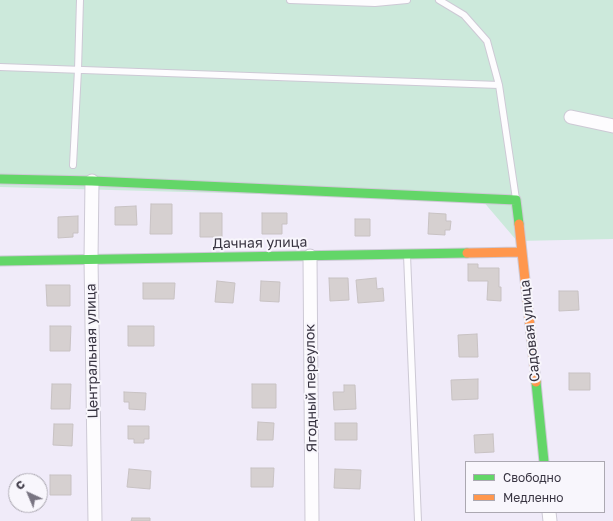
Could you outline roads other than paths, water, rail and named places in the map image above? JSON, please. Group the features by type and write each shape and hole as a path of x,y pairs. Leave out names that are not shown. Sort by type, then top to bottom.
{"street":[{"path":"571,117 613,126"},
{"path":"0,179 516,200"},
{"name":"Центральная улица","path":"92,182 91,259 95,521"},
{"name":"Садовая улица","path":"516,200 544,461"},
{"name":"Дачная улица","path":"0,261 521,252"},
{"name":"Ягодный переулок","path":"310,256 312,521"}],"lane":[{"path":"73,165 80,0"},
{"path":"290,0 373,2 407,0"},
{"path":"439,0 464,15 487,41 499,85 516,200"},
{"path":"0,67 499,85"},
{"path":"407,255 418,521"}]}
